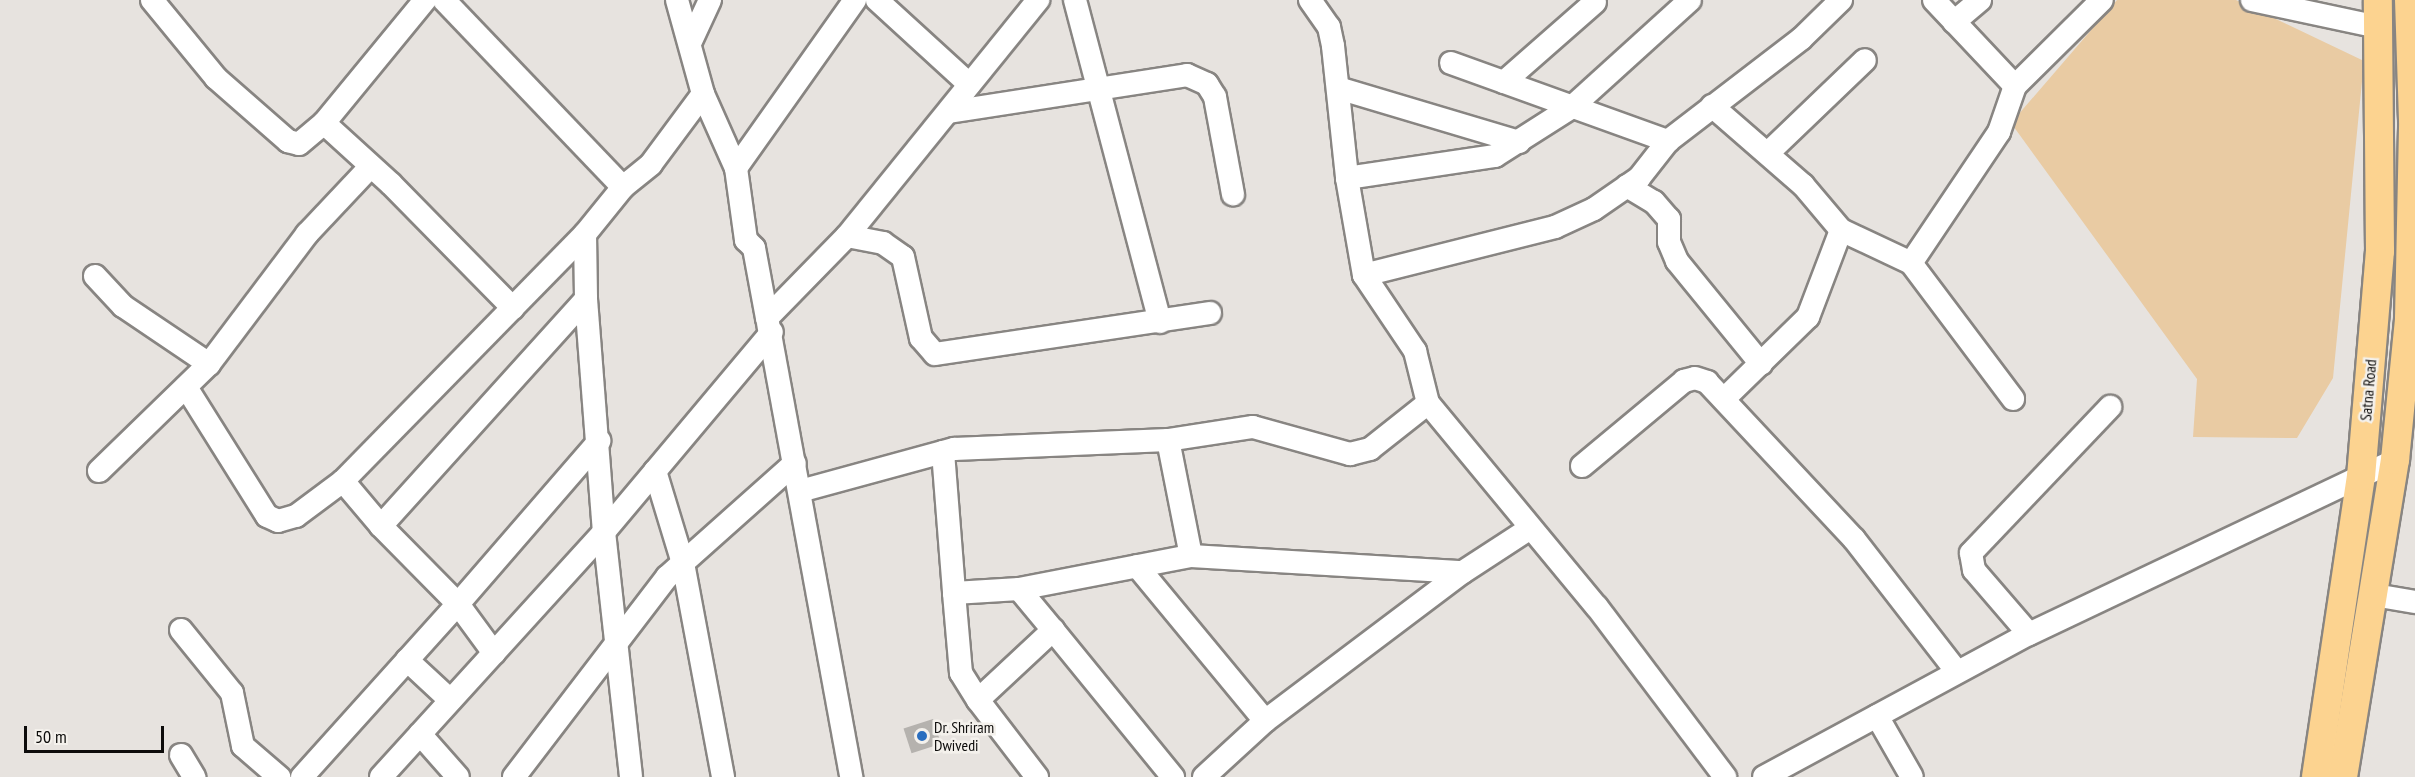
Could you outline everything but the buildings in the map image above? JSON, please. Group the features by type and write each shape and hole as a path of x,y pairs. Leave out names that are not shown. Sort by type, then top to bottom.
{"main road":[{"path":"2343,777 2395,460 2409,319 2413,120 2409,0"},
{"name":"Satna Road","path":"2316,777 2361,477 2380,251 2378,13"}],"street":[{"path":"152,0 202,64 288,141 304,143 324,123 425,0"},
{"path":"444,0 623,187"},
{"path":"677,0 691,42 703,94 736,168 746,240 754,248 851,777"},
{"path":"691,42 710,0"},
{"path":"736,168 855,0"},
{"path":"877,0 969,84"},
{"path":"381,777 604,532 655,471 769,325 847,236 950,112 969,84 1038,0"},
{"path":"1075,0 1102,91 1160,322"},
{"path":"1310,0 1329,27 1347,178 1364,275 1415,351 1428,403 1529,529 1597,607 1725,777"},
{"path":"1347,178 1470,163 1519,142 1572,107 1690,0"},
{"path":"1364,275 1555,227 1627,186 1668,141 1801,39 1841,0"},
{"path":"1934,0 2015,86"},
{"path":"1954,22 1980,0"},
{"path":"1911,264 1999,132 2015,86 2102,0"},
{"path":"2252,0 2378,13"},
{"path":"1504,82 1595,2"},
{"path":"1768,153 1865,60"},
{"path":"1451,63 1668,141"},
{"path":"950,112 1102,91 1173,74 1187,75 1207,84 1221,116 1233,194"},
{"path":"1338,88 1519,142"},
{"path":"186,387 267,516 278,521 291,519 343,481 585,234 623,187 651,164 703,94"},
{"path":"1712,106 1768,153 1841,230 1911,264 2013,399"},
{"path":"324,123 371,166 513,308"},
{"path":"99,471 209,364 302,241 371,166"},
{"path":"1627,186 1654,202 1669,219 1669,242 1677,261 1761,364"},
{"path":"1725,398 1812,312 1841,230"},
{"path":"585,234 586,299 604,532 614,644 631,777"},
{"path":"847,236 883,243 903,257 921,338 935,354 1210,313"},
{"path":"95,276 123,306 209,364"},
{"path":"381,526 586,299"},
{"path":"1582,466 1684,381 1695,378 1707,382 1725,398 1854,539 1957,672"},
{"path":"800,491 943,452 1168,440 1253,427 1350,454 1370,449 1428,403"},
{"path":"2029,634 1974,570 1971,553 2110,408"},
{"path":"1168,440 1191,556"},
{"path":"302,777 458,604 598,441"},
{"path":"943,452 961,673 978,700 1037,777"},
{"path":"1764,777 2029,634 2395,460"},
{"path":"513,777 614,644 683,563 795,463"},
{"path":"655,471 683,563 723,777"},
{"path":"343,481 381,526 458,604 494,653"},
{"path":"1204,777 1265,721 1463,572 1529,529"},
{"path":"954,593 1019,589 1191,556 1463,572"},
{"path":"1137,566 1265,721"},
{"path":"1019,589 1173,777"},
{"path":"2374,594 2415,602"},
{"path":"181,630 232,693 243,746 279,777"},
{"path":"978,700 1053,630"},
{"path":"408,660 450,700"},
{"path":"1877,716 1912,777"},
{"path":"420,734 458,777"},
{"path":"181,755 194,777"}],"shaded area":[{"path":"2117,0 2236,0 2364,61 2333,378 2297,438 2193,437 2197,379 2011,123"}],"place":[{"name":"Dr. Shriram Dwivedi","path":"922,736"}]}
